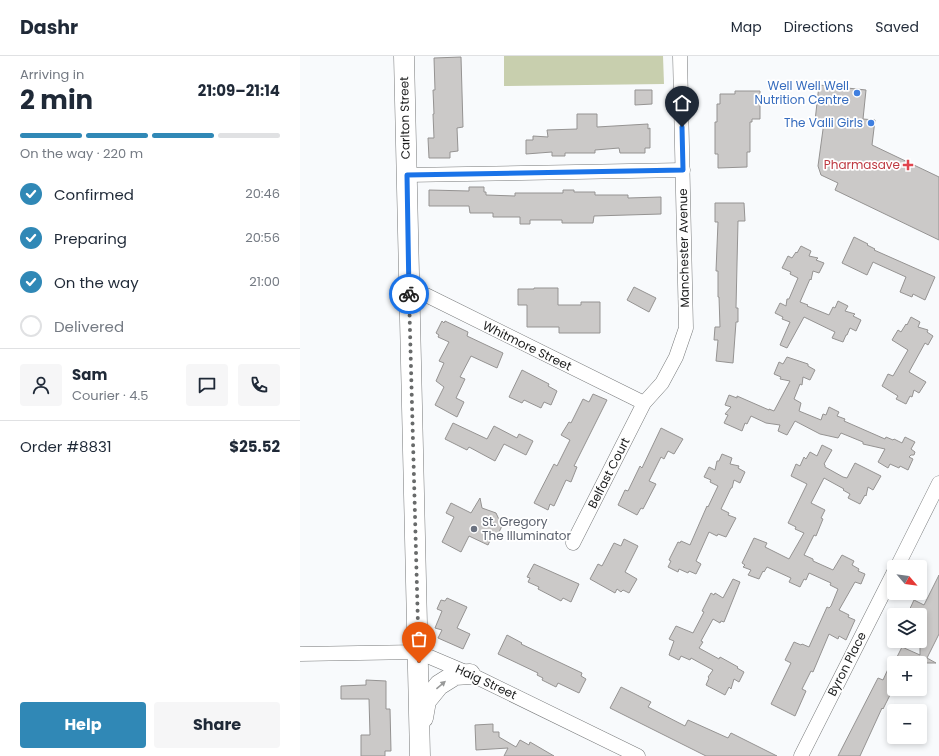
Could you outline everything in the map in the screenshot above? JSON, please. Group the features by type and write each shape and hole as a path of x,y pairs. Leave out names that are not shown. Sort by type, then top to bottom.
{"main road":[{"name":"Carlton Street","path":"404,56 420,756"},
{"path":"419,731 426,701 439,685 455,675 470,674"}],"street":[{"name":"Manchester Avenue","path":"644,403 662,384 676,357 686,328 680,56"},
{"path":"407,175 683,170"},
{"name":"Whitmore Street","path":"409,295 426,295 644,403"},
{"name":"Belfast Court","path":"573,543 644,403"},
{"path":"901,560 939,484"},
{"name":"Byron Place","path":"801,756 887,586"},
{"name":"Haig Street","path":"300,654 418,652 470,674 638,756"}],"green space":[{"path":"504,56 663,56 664,84 504,86"}],"building":[{"path":"461,57 463,127 457,128 458,151 450,152 450,158 429,158 428,138 434,138 434,58"},
{"path":"819,85 866,90 863,119 875,120 872,145 939,177 939,240 835,190 838,183 821,175 818,166 824,122 815,121"},
{"path":"635,90 652,90 652,104 635,105"},
{"path":"735,91 760,91 760,119 752,119 752,122 750,122 750,152 747,152 747,167 718,168 718,154 715,154 715,122 717,122 717,104 720,104 720,94 735,94"},
{"path":"577,114 597,114 597,127 648,124 648,129 650,128 650,148 645,148 645,153 620,153 619,148 595,150 595,153 565,153 565,156 552,156 552,152 526,154 526,140 533,140 533,136 548,137 547,130 577,129"},
{"path":"469,187 484,187 484,192 486,192 486,195 515,196 515,193 563,193 563,190 574,190 574,192 595,192 595,195 628,195 628,198 661,197 661,214 594,216 593,223 562,223 562,220 530,220 530,224 520,224 520,217 493,217 493,213 470,213 469,206 429,206 429,190 469,191"},
{"path":"715,203 744,203 745,221 738,221 736,308 738,308 738,322 736,322 733,363 716,361 718,340 714,340 715,327 720,327 718,271 716,271 718,222 715,222"},
{"path":"854,237 868,244 867,245 875,249 874,250 935,277 925,300 913,294 912,297 900,292 906,277 873,262 867,275 842,263"},
{"path":"801,246 811,251 809,256 818,258 816,260 824,263 819,273 813,271 811,280 810,279 800,302 829,315 833,307 835,308 838,301 848,306 845,311 855,314 853,316 861,320 856,331 850,328 843,342 832,338 835,332 804,317 787,348 780,345 790,322 782,319 783,317 775,313 780,303 786,306 787,299 789,299 798,278 790,274 791,272 782,268 788,256 792,258"},
{"path":"634,287 656,298 649,312 627,300"},
{"path":"558,288 558,305 581,305 581,302 600,302 600,333 559,333 559,327 527,327 527,305 518,305 518,289"},
{"path":"911,317 920,322 918,327 928,330 927,332 933,336 928,345 925,343 909,372 926,382 919,393 914,390 912,397 910,396 906,404 896,399 898,396 882,386 888,374 893,376 908,350 892,340 898,330 901,332 906,324 907,325"},
{"path":"442,321 468,332 467,336 503,353 497,368 471,356 460,377 465,379 456,398 464,402 457,417 435,405 444,387 436,381 444,363 439,361 449,342 438,337 439,335 436,333"},
{"path":"787,357 808,364 808,366 815,370 810,380 803,377 802,385 800,384 794,399 801,403 799,411 821,420 823,414 826,415 829,407 839,412 837,416 845,419 844,421 885,439 886,437 902,443 905,437 915,442 911,449 915,452 914,455 909,457 913,459 908,470 900,466 899,468 890,464 888,468 878,462 885,449 863,444 863,442 841,433 838,438 820,434 795,421 787,435 778,431 780,425 766,423 751,416 747,424 745,423 742,431 724,423 728,415 725,414 731,407 725,405 729,395 737,398 737,396 774,411 790,381 780,379 781,377 774,374 779,362 783,364"},
{"path":"522,370 549,384 548,386 557,391 551,405 544,402 541,408 524,400 522,403 509,397"},
{"path":"593,394 607,400 574,466 577,467 571,482 566,480 554,506 550,504 548,510 534,503 554,464 557,466 570,440 561,435 569,422 571,423 583,399 589,402"},
{"path":"453,423 487,439 494,426 517,438 519,434 533,441 526,455 504,444 495,461 469,447 467,450 445,439"},
{"path":"661,428 683,439 674,454 668,451 664,459 661,457 649,481 656,484 643,509 641,508 637,515 618,505 625,490 628,491 640,466 642,468"},
{"path":"822,445 832,450 824,464 825,467 843,477 847,478 855,463 881,476 873,490 868,487 866,496 865,495 860,504 848,498 850,494 843,490 844,489 824,478 811,503 825,510 816,536 814,535 804,555 833,570 842,555 854,561 852,565 859,569 858,571 865,574 861,584 855,582 839,610 855,620 846,640 839,636 838,639 829,634 813,672 811,671 802,689 806,691 795,716 771,704 791,663 785,660 794,642 809,647 827,607 829,608 831,606 838,589 830,585 831,583 809,573 806,580 804,579 800,587 789,582 791,578 767,567 759,579 748,575 751,570 743,567 745,565 742,563 754,538 767,543 765,547 789,559 804,533 795,529 796,527 788,523 807,484 791,476 796,464 800,466 804,457 806,459 810,452 817,456"},
{"path":"722,454 732,458 730,464 739,466 738,468 745,472 740,483 734,480 732,488 721,509 729,513 728,515 736,518 726,537 718,534 717,536 709,532 696,561 701,564 696,574 689,571 688,573 679,569 678,572 668,567 671,561 669,560 678,542 680,543 681,541 690,545 707,506 708,507 718,486 710,482 711,480 704,477 709,467 715,470 717,461 719,461"},
{"name":"St. Gregory The Illuminator","path":"480,498 482,508 496,513 502,526 497,536 493,534 488,545 469,536 461,552 442,542 454,517 446,513 451,503 471,513"},
{"path":"624,539 638,546 625,572 637,579 629,593 623,590 621,592 617,589 615,593 590,579 598,564 602,566 614,543 621,546"},
{"path":"534,564 579,584 571,602 563,598 561,601 528,582 530,578 527,577"},
{"path":"939,575 939,634 927,658 927,656 898,656 902,648 920,655 920,648 927,648 927,608 910,608 914,600 924,605"},
{"path":"733,579 740,582 724,622 721,621 720,623 713,619 701,641 703,642 699,648 719,659 720,657 744,672 739,682 734,679 731,689 729,687 725,695 706,685 709,678 708,677 713,670 691,658 690,660 681,656 679,660 669,655 674,641 669,639 676,626 693,633 704,612 702,611 711,593 714,595 715,593 723,598"},
{"path":"447,598 467,607 457,628 470,634 463,649 438,638 442,630 435,628 442,611 437,609 441,600 445,601"},
{"path":"507,635 522,643 521,644 582,673 581,676 586,679 579,693 558,683 556,687 542,680 543,678 537,675 538,673 498,654"},
{"path":"927,658 936,663 927,663"},
{"path":"887,671 887,696 890,696 883,709 882,708 860,756 838,756 878,678 883,680"},
{"path":"366,680 386,681 386,709 390,709 391,751 385,751 385,756 361,756 361,735 370,735 369,699 341,699 341,686 366,685"},
{"path":"621,687 651,702 648,707 685,726 688,720 728,738 731,733 777,756 706,756 610,708"},
{"path":"493,724 493,732 499,732 499,737 516,747 520,740 529,745 530,742 554,756 504,756 508,748 476,750 475,725"}],"way so far":[{"path":"409,294 419,663"}],"place":[{"name":"Well Well Well Nutrition Centre","path":"857,93"},
{"name":"The Valli Girls","path":"871,123"},
{"name":"Pharmasave","path":"908,165"},
{"name":"St. Gregory The Illuminator","path":"474,529"}],"route":[{"path":"409,294 407,175 683,170 682,127"}]}
